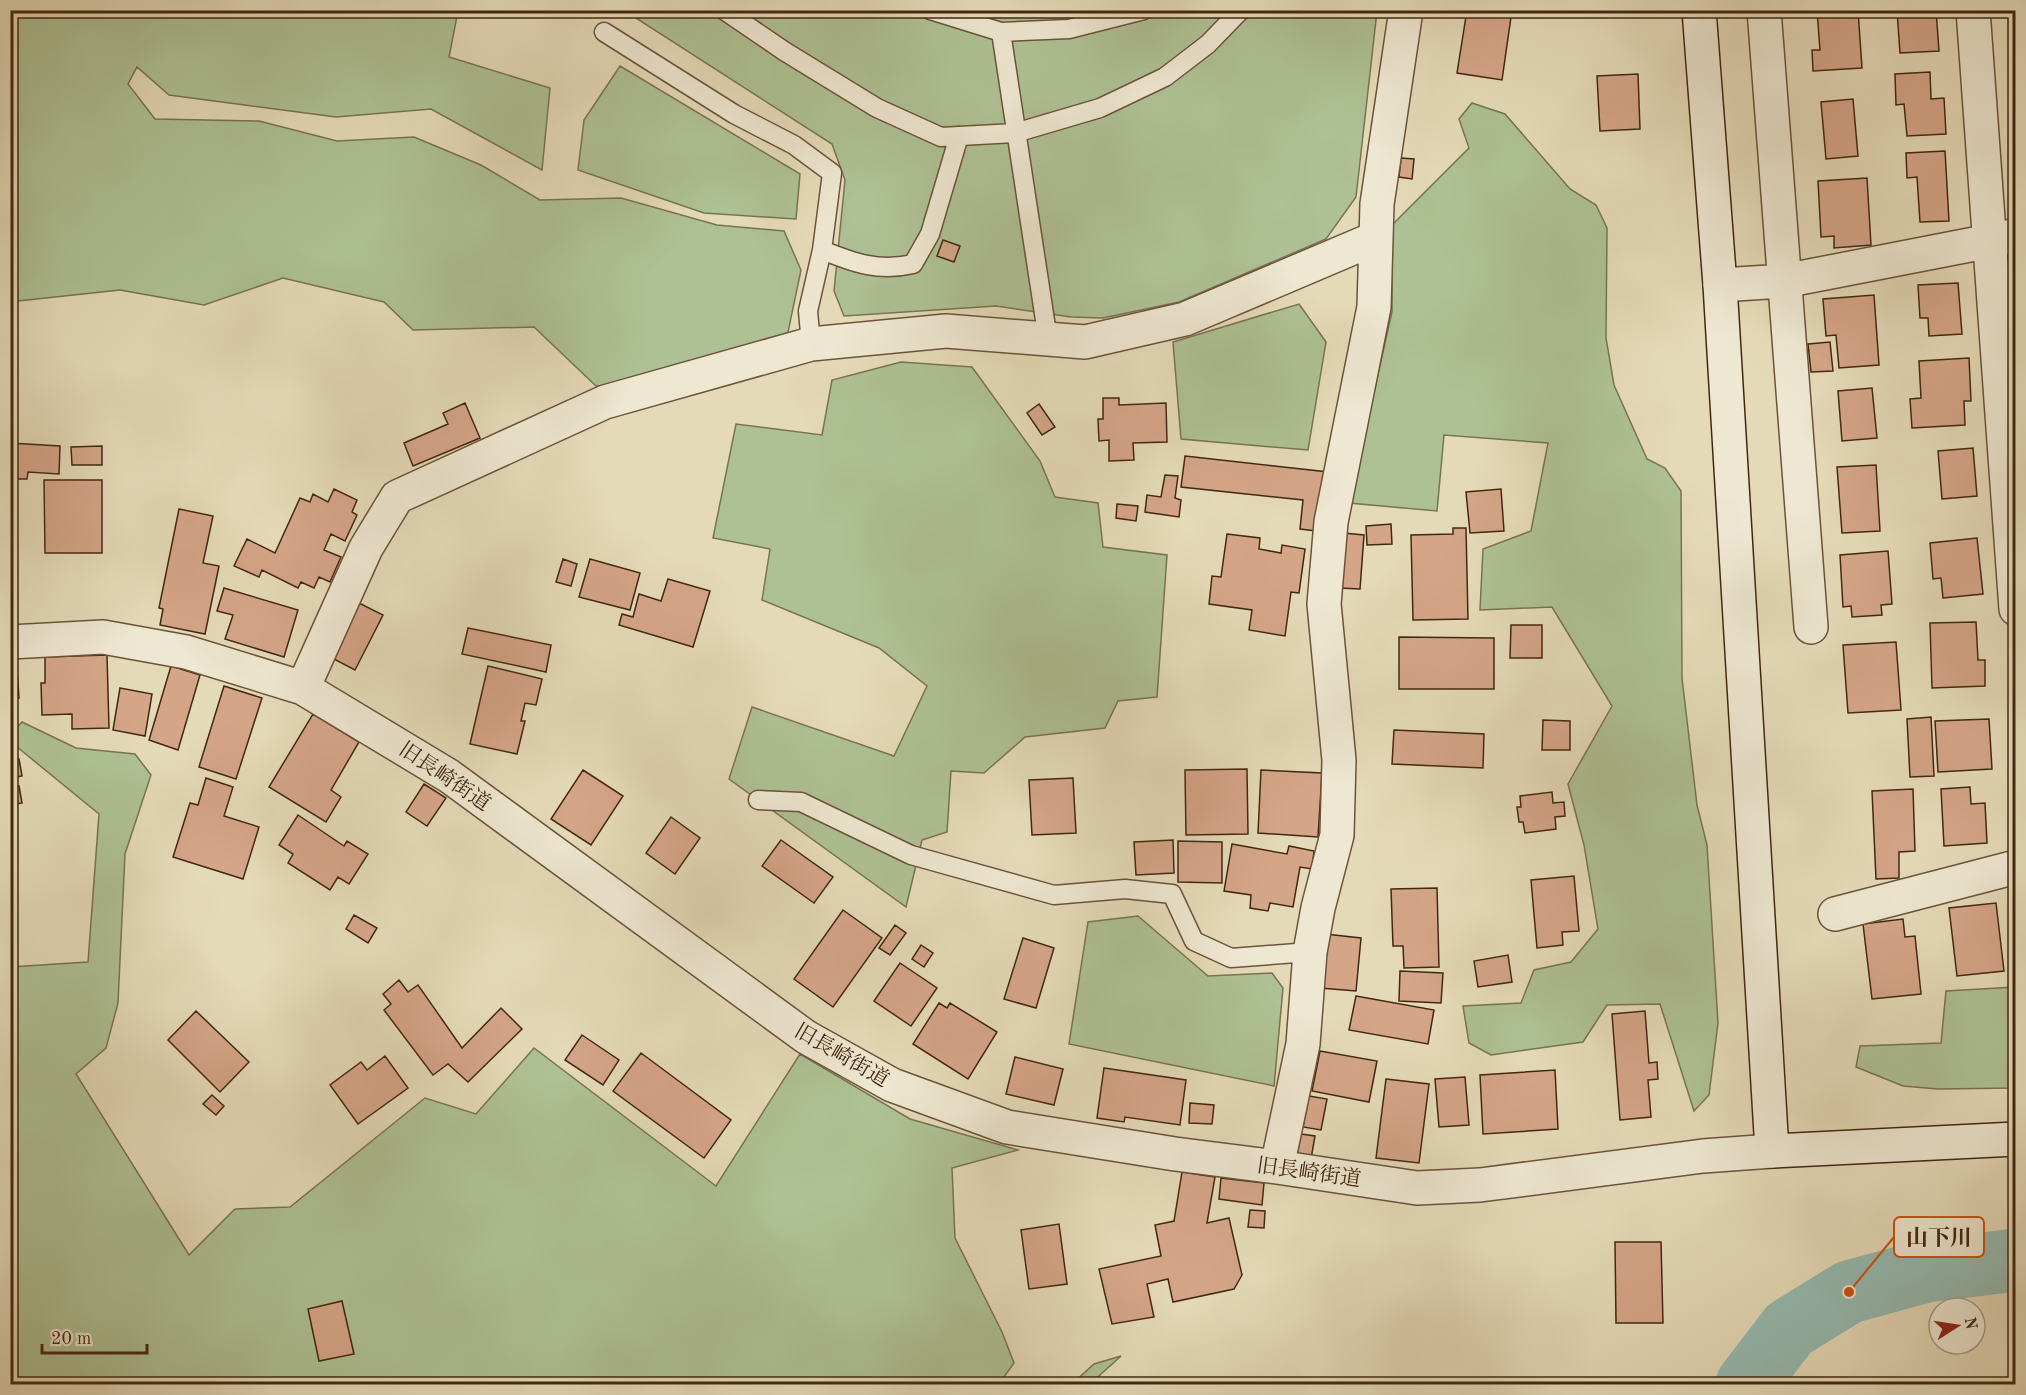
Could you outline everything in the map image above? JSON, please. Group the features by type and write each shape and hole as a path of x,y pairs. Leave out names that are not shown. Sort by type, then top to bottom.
{"street":[{"path":"1277,1167 1303,1044 1310,952 1336,835 1339,760 1324,604 1331,522 1374,307 1377,204 1406,10"},
{"path":"1699,10 1720,285 1772,1151"},
{"path":"1764,10 1811,627"},
{"path":"1973,10 2003,238 2016,609"},
{"path":"303,688 366,548 397,496 605,402 811,344 946,332 1085,342 1185,319 1376,238"},
{"path":"1720,285 1784,281 2003,238"},
{"name":"旧長崎街道","path":"10,642 103,637 186,652 303,688 449,776 806,1037 892,1085 1007,1127 1175,1154 1418,1188 1480,1185 1703,1156 2016,1139"},
{"path":"1835,914 2016,867"}],"lane":[{"path":"724,10 784,51 877,108 941,137 1015,133 1100,108 1165,77 1208,44 1241,10"},
{"path":"930,10 1001,32 1069,29 1144,10"},
{"path":"604,32 734,114 794,145 832,173 822,249 808,311 811,344"},
{"path":"1001,32 1047,340"},
{"path":"822,249 857,264 895,268 913,264 930,234 959,136"},
{"path":"758,800 801,802 911,855 1054,895 1125,889 1172,894 1194,941 1231,958 1310,952"}],"green space":[{"path":"11,10 458,11 449,57 550,88 542,170 431,109 336,117 169,95 137,67 128,84 155,119 259,121 337,141 414,137 481,165 540,200 621,198 717,225 784,231 801,270 787,337 625,384 596,386 534,327 413,330 384,302 283,278 204,305 120,290 18,301 11,306"},
{"path":"625,11 1377,11 1356,197 1326,239 1179,302 1103,318 1071,317 996,306 844,316 834,291 845,180 832,144"},
{"path":"620,66 800,174 796,219 704,213 578,170 584,120"},
{"path":"1472,103 1505,114 1570,189 1596,205 1607,228 1606,338 1614,385 1647,459 1665,468 1681,491 1682,678 1697,805 1707,845 1718,1023 1709,1095 1694,1111 1660,1004 1607,1005 1583,1042 1491,1055 1469,1043 1463,1006 1521,1003 1534,970 1571,962 1598,929 1584,845 1568,784 1612,706 1552,607 1480,610 1483,549 1531,531 1548,443 1444,435 1437,511 1349,503 1392,312 1392,225 1469,148 1459,119"},
{"path":"1299,304 1326,342 1308,450 1181,439 1173,342"},
{"path":"901,362 972,367 1040,461 1055,497 1098,503 1103,547 1167,555 1157,697 1118,701 1105,728 1025,737 984,773 951,771 947,832 922,840 906,907 729,779 752,707 894,756 927,686 879,648 762,600 770,549 713,538 736,424 822,435 832,380"},
{"path":"22,722 76,748 135,754 151,775 125,854 118,1003 106,1048 76,1074 189,1255 235,1209 290,1207 425,1098 476,1114 534,1048 716,1186 800,1054 910,1119 1018,1150 952,1168 955,1238 1002,1332 1014,1363 999,1384 11,1384 10,967 88,962 99,814 11,742 11,734"},
{"path":"1138,916 1208,976 1272,973 1283,988 1274,1086 1069,1044 1088,922"},
{"path":"2015,987 2015,1088 1938,1089 1903,1086 1856,1067 1860,1046 1941,1043 1946,991"},
{"path":"1121,1356 1090,1384 1072,1384 1094,1364"}],"building":[{"path":"1467,10 1512,10 1502,80 1457,73"},
{"path":"1817,10 1858,10 1862,68 1813,71 1812,50 1820,50"},
{"path":"1897,10 1936,10 1939,51 1900,53"},
{"path":"1930,72 1931,99 1944,98 1946,134 1907,136 1904,104 1896,105 1895,74"},
{"path":"1638,74 1640,129 1600,131 1597,76"},
{"path":"1853,99 1858,156 1826,159 1821,102"},
{"path":"1945,151 1949,221 1920,222 1917,177 1907,178 1906,153"},
{"path":"1401,158 1414,159 1412,179 1399,177"},
{"path":"1867,178 1871,245 1834,248 1834,236 1821,237 1818,181"},
{"path":"943,240 960,246 954,262 937,256"},
{"path":"1958,283 1962,334 1929,336 1928,318 1920,318 1918,285"},
{"path":"1874,295 1879,365 1839,368 1836,335 1826,336 1823,299"},
{"path":"1830,342 1833,371 1811,372 1808,344"},
{"path":"1969,358 1971,401 1964,401 1965,425 1912,428 1910,399 1921,398 1919,361"},
{"path":"1872,388 1877,438 1842,441 1838,391"},
{"path":"1103,398 1119,398 1119,405 1166,403 1167,442 1133,443 1134,460 1109,461 1109,440 1099,441 1098,419 1103,419"},
{"path":"465,403 480,438 413,466 404,443 448,424 443,413"},
{"path":"1039,404 1055,427 1042,435 1027,413"},
{"path":"10,443 60,446 59,474 28,472 27,479 10,479"},
{"path":"102,446 102,465 72,465 71,447"},
{"path":"1973,448 1977,496 1942,499 1938,451"},
{"path":"1185,456 1328,472 1316,531 1300,529 1303,500 1181,487"},
{"path":"1876,465 1880,531 1842,533 1837,467"},
{"path":"1165,475 1178,476 1175,498 1181,500 1179,517 1145,512 1147,495 1161,497"},
{"path":"44,480 102,480 102,553 45,553"},
{"path":"334,489 357,500 352,512 357,515 345,541 331,534 324,550 341,557 330,582 319,577 314,588 301,582 298,588 262,570 259,577 234,566 247,539 275,553 300,498 310,502 313,494 328,502"},
{"path":"1501,489 1504,531 1470,533 1466,492"},
{"path":"1117,504 1138,506 1136,521 1116,518"},
{"path":"179,509 213,516 203,563 219,566 205,634 160,625 163,609 159,608"},
{"path":"1391,524 1392,544 1367,545 1366,526"},
{"path":"1453,528 1466,528 1468,619 1413,620 1411,535 1453,534"},
{"path":"1343,533 1364,535 1360,589 1339,588"},
{"path":"1227,534 1260,538 1259,549 1281,553 1282,545 1305,549 1299,593 1291,592 1285,636 1249,630 1252,610 1209,604 1212,576 1221,577"},
{"path":"1977,538 1983,594 1943,598 1941,578 1933,579 1930,543"},
{"path":"1888,551 1892,604 1881,605 1882,615 1852,617 1851,606 1843,607 1840,555"},
{"path":"563,559 577,564 571,586 556,582"},
{"path":"590,559 640,573 630,610 579,597"},
{"path":"668,579 710,591 693,647 619,625 622,614 633,617 639,594 661,601"},
{"path":"224,588 298,610 284,657 225,639 233,615 217,611"},
{"path":"355,601 383,615 355,670 328,656"},
{"path":"1976,622 1978,660 1985,660 1985,686 1932,688 1930,623"},
{"path":"1511,625 1542,625 1542,658 1510,658"},
{"path":"468,628 551,645 546,672 462,654"},
{"path":"1399,637 1494,638 1494,689 1399,689"},
{"path":"1896,642 1901,710 1848,713 1843,645"},
{"path":"10,654 16,654 19,698 10,699"},
{"path":"107,655 109,728 72,729 72,714 42,715 41,683 45,683 45,657"},
{"path":"171,666 200,675 178,750 149,740"},
{"path":"488,666 542,679 536,705 525,703 521,721 525,721 517,754 470,744"},
{"path":"224,686 262,698 236,779 199,767"},
{"path":"120,688 152,694 145,736 113,730"},
{"path":"313,714 359,742 331,790 341,797 326,822 269,787"},
{"path":"1931,717 1934,776 1910,777 1907,719"},
{"path":"1989,719 1992,769 1938,772 1935,721"},
{"path":"1543,720 1570,721 1570,750 1542,750"},
{"path":"1394,730 1484,734 1483,768 1392,764"},
{"path":"19,759 22,776 10,778 10,760"},
{"path":"1247,769 1248,834 1186,835 1185,770"},
{"path":"583,770 623,796 591,845 551,819"},
{"path":"1261,770 1322,773 1318,837 1258,833"},
{"path":"206,778 233,787 224,816 259,827 243,879 173,857 190,803 198,805"},
{"path":"1073,778 1076,833 1032,835 1029,780"},
{"path":"424,784 446,798 427,826 406,812"},
{"path":"19,786 22,803 10,805 10,788"},
{"path":"1970,787 1971,804 1985,803 1987,843 1944,846 1941,789"},
{"path":"1913,789 1915,851 1899,852 1899,878 1876,879 1872,791"},
{"path":"1552,792 1553,803 1564,802 1565,816 1555,817 1556,829 1525,833 1523,822 1519,822 1517,807 1521,807 1520,796"},
{"path":"298,815 344,846 347,841 368,854 349,884 338,877 330,890 288,863 293,854 279,845"},
{"path":"671,817 700,838 675,874 646,853"},
{"path":"781,840 833,877 814,903 762,866"},
{"path":"1173,840 1174,873 1136,875 1134,842"},
{"path":"1178,841 1222,842 1222,883 1178,882"},
{"path":"12,843 16,873 10,874 10,844"},
{"path":"1232,844 1287,854 1289,846 1314,851 1312,869 1300,867 1293,907 1270,903 1268,911 1250,908 1251,895 1224,891"},
{"path":"1574,876 1579,931 1562,932 1563,945 1537,948 1531,880"},
{"path":"1437,888 1439,967 1404,968 1403,946 1393,946 1391,889"},
{"path":"1996,903 2004,971 1957,976 1949,908"},
{"path":"843,910 882,938 833,1007 794,979"},
{"path":"354,915 377,928 368,943 346,929"},
{"path":"1903,919 1905,937 1915,936 1921,994 1872,999 1863,924"},
{"path":"895,925 906,933 890,955 879,948"},
{"path":"1325,934 1361,938 1356,991 1320,988"},
{"path":"1023,938 1054,948 1036,1008 1004,999"},
{"path":"921,945 933,953 924,967 912,959"},
{"path":"1508,955 1512,982 1478,987 1474,961"},
{"path":"900,963 937,988 911,1026 874,1001"},
{"path":"1400,971 1443,973 1441,1003 1399,1001"},
{"path":"399,980 408,992 418,985 462,1048 501,1008 522,1029 468,1082 448,1064 433,1075 384,1010 391,1004 383,994"},
{"path":"1356,996 1434,1010 1428,1044 1349,1030"},
{"path":"939,1003 947,1008 950,1003 997,1032 968,1079 913,1044"},
{"path":"196,1011 249,1062 220,1092 168,1040"},
{"path":"1645,1011 1649,1063 1657,1062 1658,1079 1648,1080 1651,1117 1620,1120 1612,1014"},
{"path":"582,1035 619,1060 603,1085 565,1060"},
{"path":"1320,1051 1377,1061 1369,1102 1312,1091"},
{"path":"641,1053 731,1120 704,1158 613,1091"},
{"path":"385,1056 408,1088 358,1124 330,1085 361,1062 367,1070"},
{"path":"1015,1057 1063,1069 1054,1105 1006,1094"},
{"path":"1104,1068 1186,1080 1180,1125 1125,1117 1124,1122 1097,1118"},
{"path":"1555,1070 1558,1129 1483,1134 1480,1075"},
{"path":"1465,1077 1469,1125 1439,1127 1435,1079"},
{"path":"1386,1079 1429,1084 1419,1163 1376,1158"},
{"path":"212,1095 224,1106 216,1115 203,1104"},
{"path":"1309,1096 1327,1099 1321,1130 1303,1127"},
{"path":"1190,1103 1214,1105 1212,1124 1189,1123"},
{"path":"1301,1134 1315,1136 1311,1159 1297,1156"},
{"path":"1182,1172 1215,1177 1207,1223 1229,1218 1242,1275 1234,1289 1173,1302 1168,1279 1147,1284 1154,1317 1112,1324 1099,1269 1161,1256 1155,1225 1174,1221"},
{"path":"1221,1178 1264,1183 1262,1205 1219,1199"},
{"path":"1250,1210 1265,1211 1264,1228 1248,1227"},
{"path":"1059,1224 1067,1284 1029,1289 1021,1230"},
{"path":"1615,1242 1661,1242 1663,1323 1616,1323"},
{"path":"342,1301 354,1354 319,1361 308,1309"}],"waterway":[{"path":"1747,1384 1789,1329 1849,1292 1926,1271 2016,1260"}],"place":[{"name":"山下川","path":"1849,1292"}]}
